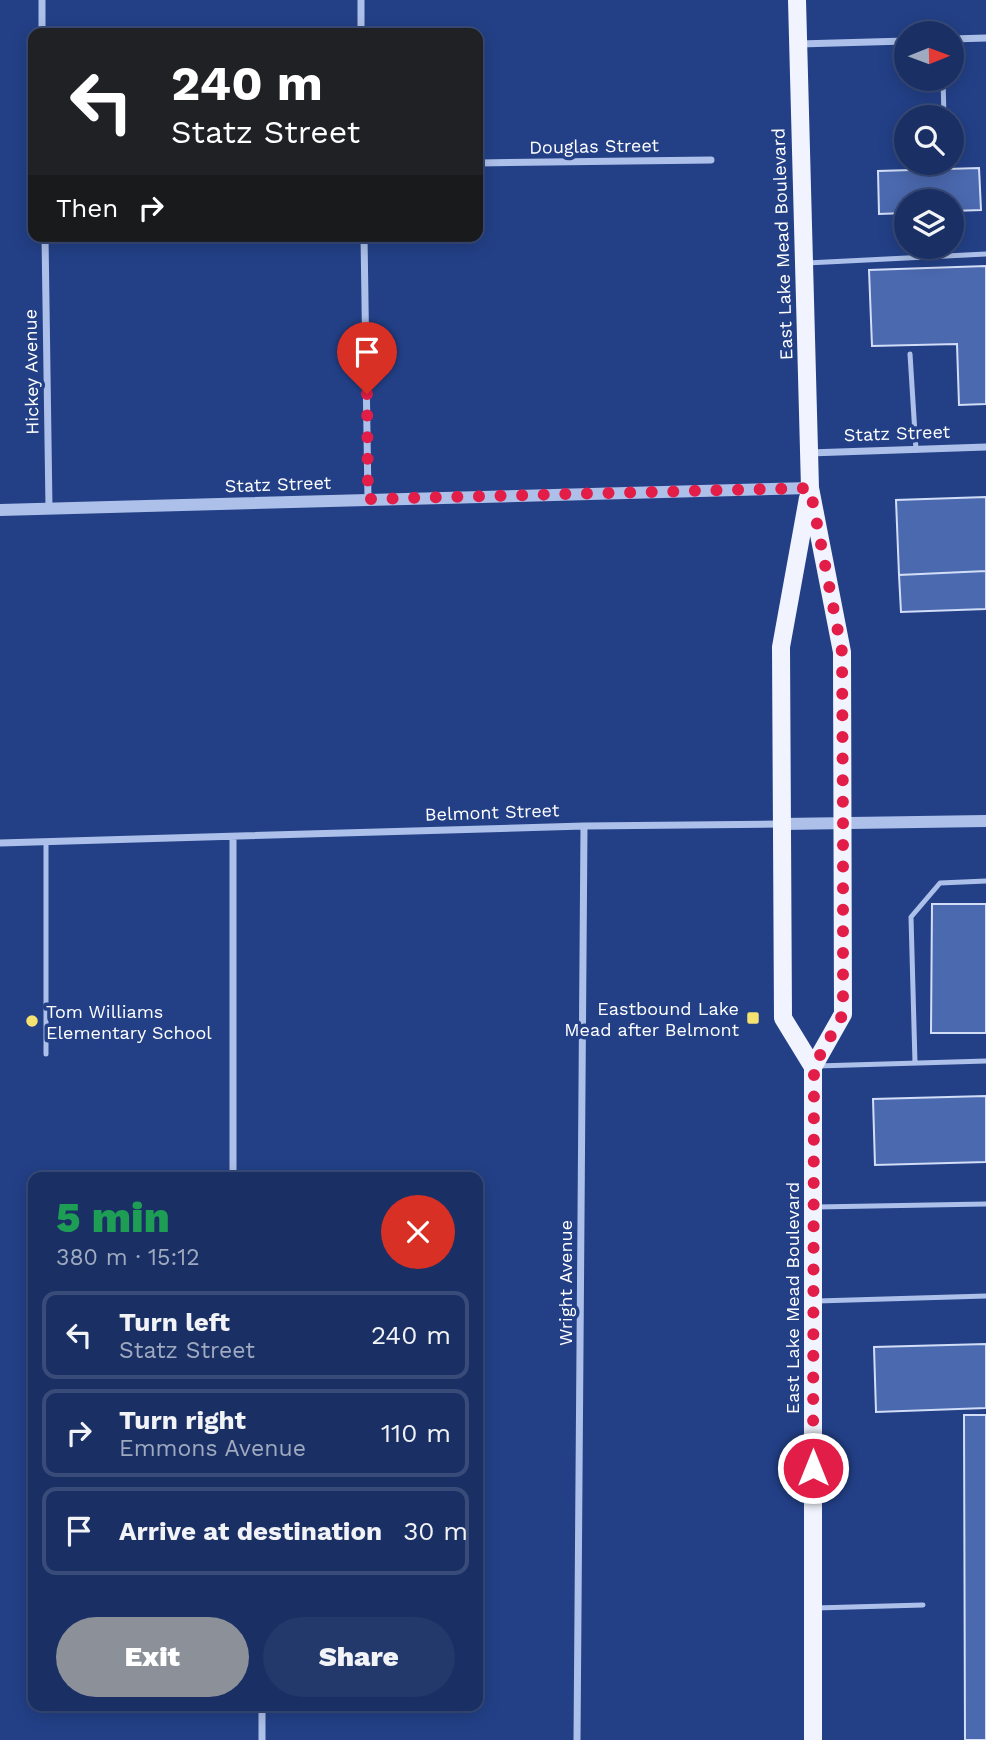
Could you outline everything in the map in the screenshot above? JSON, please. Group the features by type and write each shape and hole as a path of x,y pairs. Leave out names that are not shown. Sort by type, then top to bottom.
{"main road":[{"name":"East Lake Mead Boulevard","path":"797,0 810,488 842,652 843,1014 814,1066 813,1740"},
{"name":"East Lake Mead Boulevard","path":"810,488 781,647 783,1018 814,1066"}],"street":[{"path":"42,0 42,28"},
{"path":"361,0 361,28"},
{"path":"964,39 986,38"},
{"path":"798,44 894,41"},
{"name":"Douglas Street","path":"483,163 711,160"},
{"name":"Hickey Avenue","path":"45,242 49,508"},
{"path":"364,242 368,499"},
{"name":"Statz Street","path":"809,453 986,447"},
{"name":"Statz Street","path":"0,510 810,488"},
{"name":"Belmont Street","path":"0,843 584,826 986,821"},
{"name":"Wright Avenue","path":"577,1740 584,826"},
{"path":"233,836 233,1172"},
{"path":"262,1711 262,1740"}],"lane":[{"path":"804,263 986,254"},
{"path":"910,354 916,450"},
{"path":"46,842 46,1054"},
{"path":"915,1063 911,917 940,883 986,881"},
{"path":"814,1066 986,1061"},
{"path":"813,1208 986,1204"},
{"path":"814,1301 986,1296"},
{"path":"813,1608 923,1605"}],"building":[{"path":"964,168 979,168 981,210 964,211 964,189 894,189 894,213 879,214 878,171 894,171 894,175 964,175"},
{"path":"986,266 986,404 959,405 957,344 872,346 869,270"},
{"path":"986,497 986,571 899,575 896,500"},
{"path":"986,571 986,609 901,612 899,575"},
{"path":"932,904 986,904 986,1033 931,1033"},
{"path":"986,1096 986,1162 875,1165 873,1099"},
{"path":"986,1344 986,1408 876,1412 874,1347"},
{"path":"964,1415 986,1415 986,1740 965,1740"}],"place":[{"name":"Eastbound Lake Mead after Belmont","path":"753,1018"},
{"name":"Tom Williams Elementary School","path":"32,1021"}],"route":[{"path":"367,394 368,499 810,488 842,652 843,822 843,1014 814,1066 813,1468"}]}
